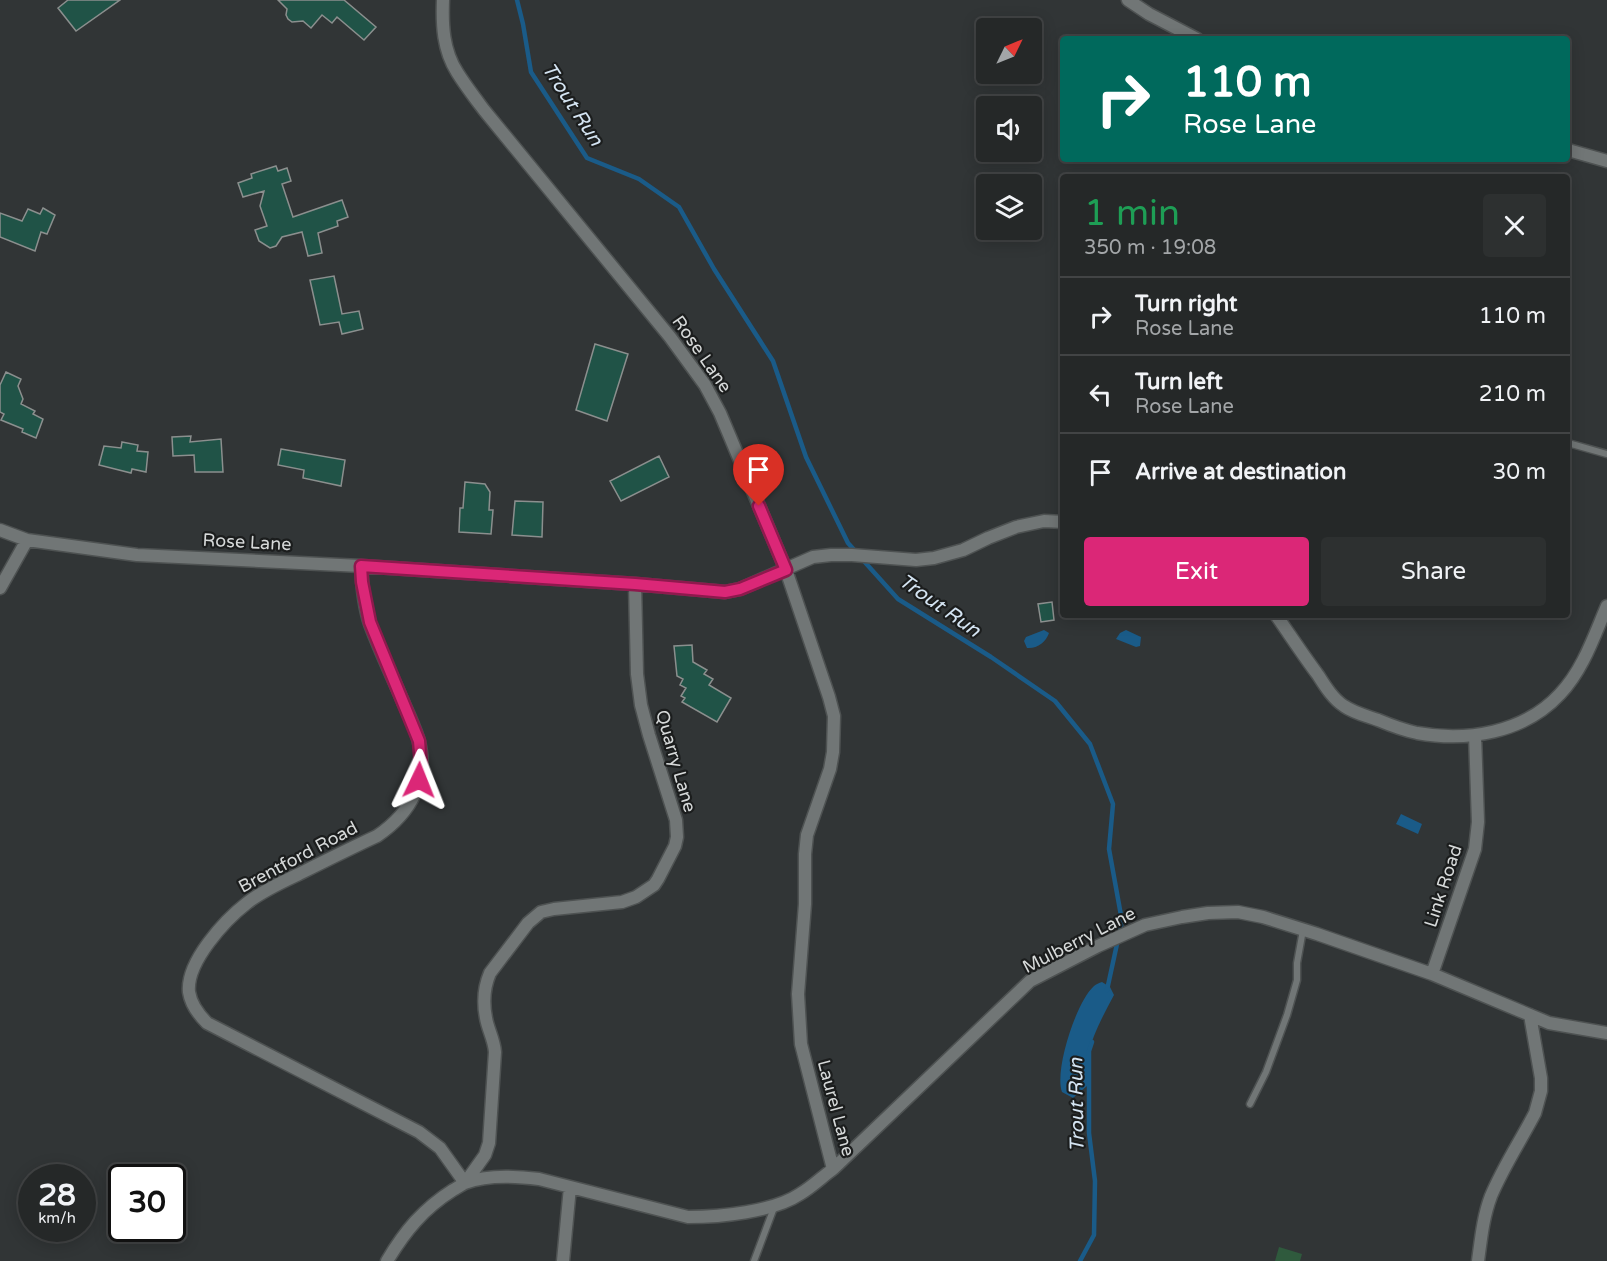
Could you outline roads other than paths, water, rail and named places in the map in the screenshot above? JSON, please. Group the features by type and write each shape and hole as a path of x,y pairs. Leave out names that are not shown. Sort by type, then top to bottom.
{"street":[{"name":"Rose Lane","path":"0,530 27,540 137,555 361,566 725,592 740,589 786,570 720,413 705,385 670,337 484,110 456,71 445,46 442,22 443,0"},
{"path":"1128,0 1177,34"},
{"path":"1570,151 1607,160"},
{"path":"786,570 813,557 831,555 916,560 934,558 963,550 1016,527 1044,521 1060,522"},
{"path":"0,588 27,540"},
{"name":"Brentford Road","path":"361,566 370,622 419,741 421,765 417,792 401,817 377,836 276,885 248,902 231,917 201,954 193,971 189,990 195,1008 207,1023 419,1132 441,1148 465,1183"},
{"name":"Laurel Lane","path":"387,1261 400,1239 416,1219 445,1195 465,1183 487,1178 522,1176 539,1179 688,1217 738,1214 776,1205 799,1196 833,1169 801,1044 798,994 805,904 807,835 830,769 834,716 786,570"},
{"name":"Quarry Lane","path":"465,1183 485,1155 489,1143 495,1052 493,1037 485,1017 486,983 490,974 528,923 541,912 622,902 636,897 654,885 675,846 676,820 641,705 637,674 635,584"},
{"path":"1278,618 1330,693 1344,706 1415,733 1454,737 1510,727 1551,704 1578,670 1607,606"},
{"name":"Link Road","path":"1432,974 1475,849 1478,822 1475,735"},
{"name":"Mulberry Lane","path":"833,1169 1030,981 1128,932 1145,925 1182,917 1238,912 1263,917 1432,974 1549,1023 1607,1033"},
{"path":"1478,1261 1491,1196 1535,1113 1538,1103 1541,1078 1530,1015"},
{"path":"563,1261 570,1186"}],"lane":[{"path":"1570,444 1607,454"},
{"path":"1250,1104 1266,1072 1287,1015 1297,980 1297,963 1303,930"},
{"path":"754,1261 776,1205"}],"water":[{"path":"1044,630 1049,633 1043,642 1038,646 1027,648 1024,641 1026,637"},
{"path":"1126,630 1141,637 1140,646 1136,647 1116,639"},
{"path":"1401,814 1422,824 1418,834 1396,824"},
{"path":"1102,982 1110,987 1114,995 1092,1041 1087,1086 1073,1098 1062,1092 1060,1082 1068,1037 1087,994 1094,986"}],"waterway":[{"name":"Trout Run","path":"517,0 531,72 587,158 639,179 679,207 714,269 773,361 806,457 848,543 857,553"},
{"name":"Trout Run","path":"862,559 898,599 991,657 1055,701 1090,744 1113,804 1109,849 1122,921 1107,990"},
{"name":"Trout Run","path":"1080,1261 1094,1235 1095,1181 1089,1133 1089,1051 1092,1042"}]}
